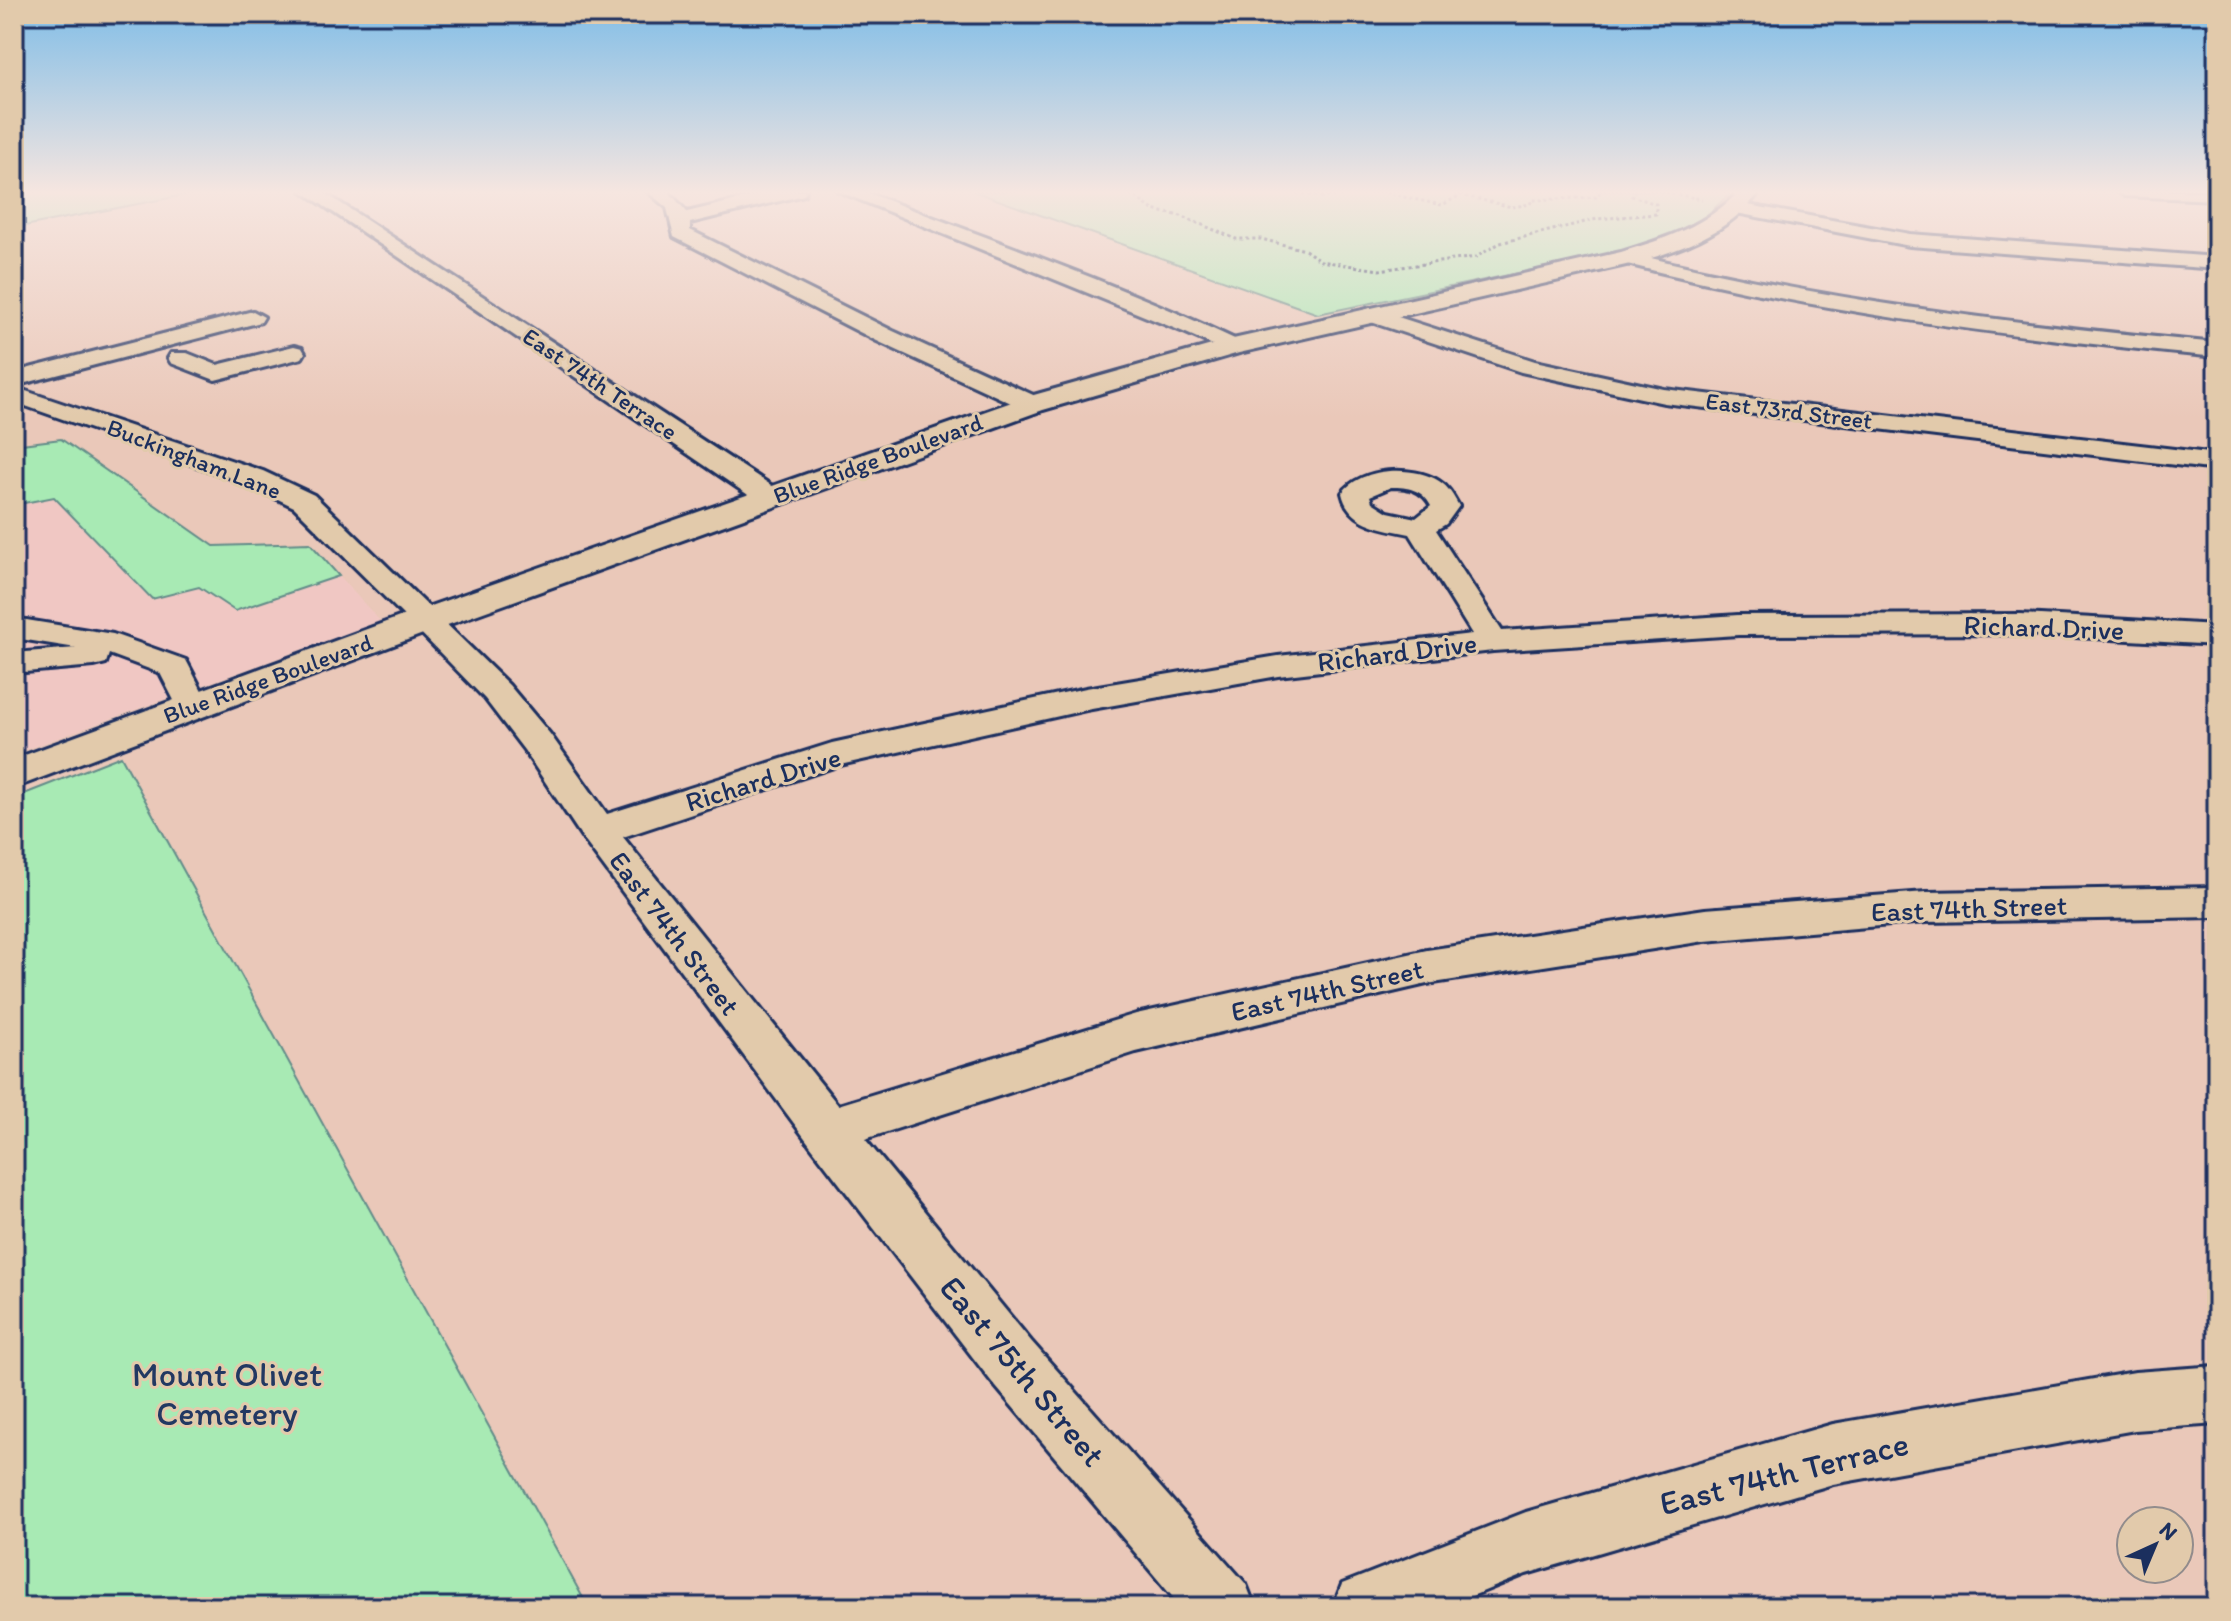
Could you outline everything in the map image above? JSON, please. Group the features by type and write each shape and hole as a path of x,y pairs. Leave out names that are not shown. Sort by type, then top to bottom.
{"main road":[{"name":"Blue Ridge Boulevard","path":"14,774 426,620 1033,404 1233,347 1586,267"}],"street":[{"name":"East 74th Terrace","path":"424,267 770,497"},
{"path":"748,267 885,336 1033,404"},
{"path":"1043,267 1233,347"},
{"path":"1660,267 1749,289 1894,315 2020,332 2217,350"},
{"name":"East 73rd Street","path":"1370,314 1529,367 1664,396 2217,462"},
{"path":"14,379 145,344 258,327 137,371"},
{"path":"145,344 215,373 294,353"},
{"path":"25,397 80,388"},
{"name":"Buckingham Lane","path":"25,397 254,477 304,501 426,620"},
{"path":"1420,527 1493,641"},
{"path":"426,620 507,705 537,742 598,831"},
{"name":"Richard Drive","path":"598,831 832,755 1086,699 1278,666 1493,641 1754,625 2021,624 2217,635"},
{"path":"14,628 113,644 174,667 193,706"},
{"path":"14,663 137,653"},
{"name":"East 74th Street","path":"598,831 827,1130 1136,1033 1427,967 1705,925 1910,908 2217,902"},
{"name":"East 75th Street","path":"827,1130 1011,1361 1223,1607"},
{"name":"East 74th Terrace","path":"1365,1607 1526,1543 1833,1454 2135,1401 2217,1395"}],"path":[{"path":"1357,267 1379,270 1404,267"}],"shaded area":[{"path":"54,497 152,599 199,587 235,611 339,576 380,621 14,754 14,505"}],"green space":[{"path":"1185,267 1549,267 1318,314"},
{"path":"61,439 214,546 310,543 339,576 235,611 199,587 152,599 54,497 14,505 14,445"},
{"name":"Mount Olivet Cemetery","path":"121,756 588,1607 14,1607 14,798"}]}
